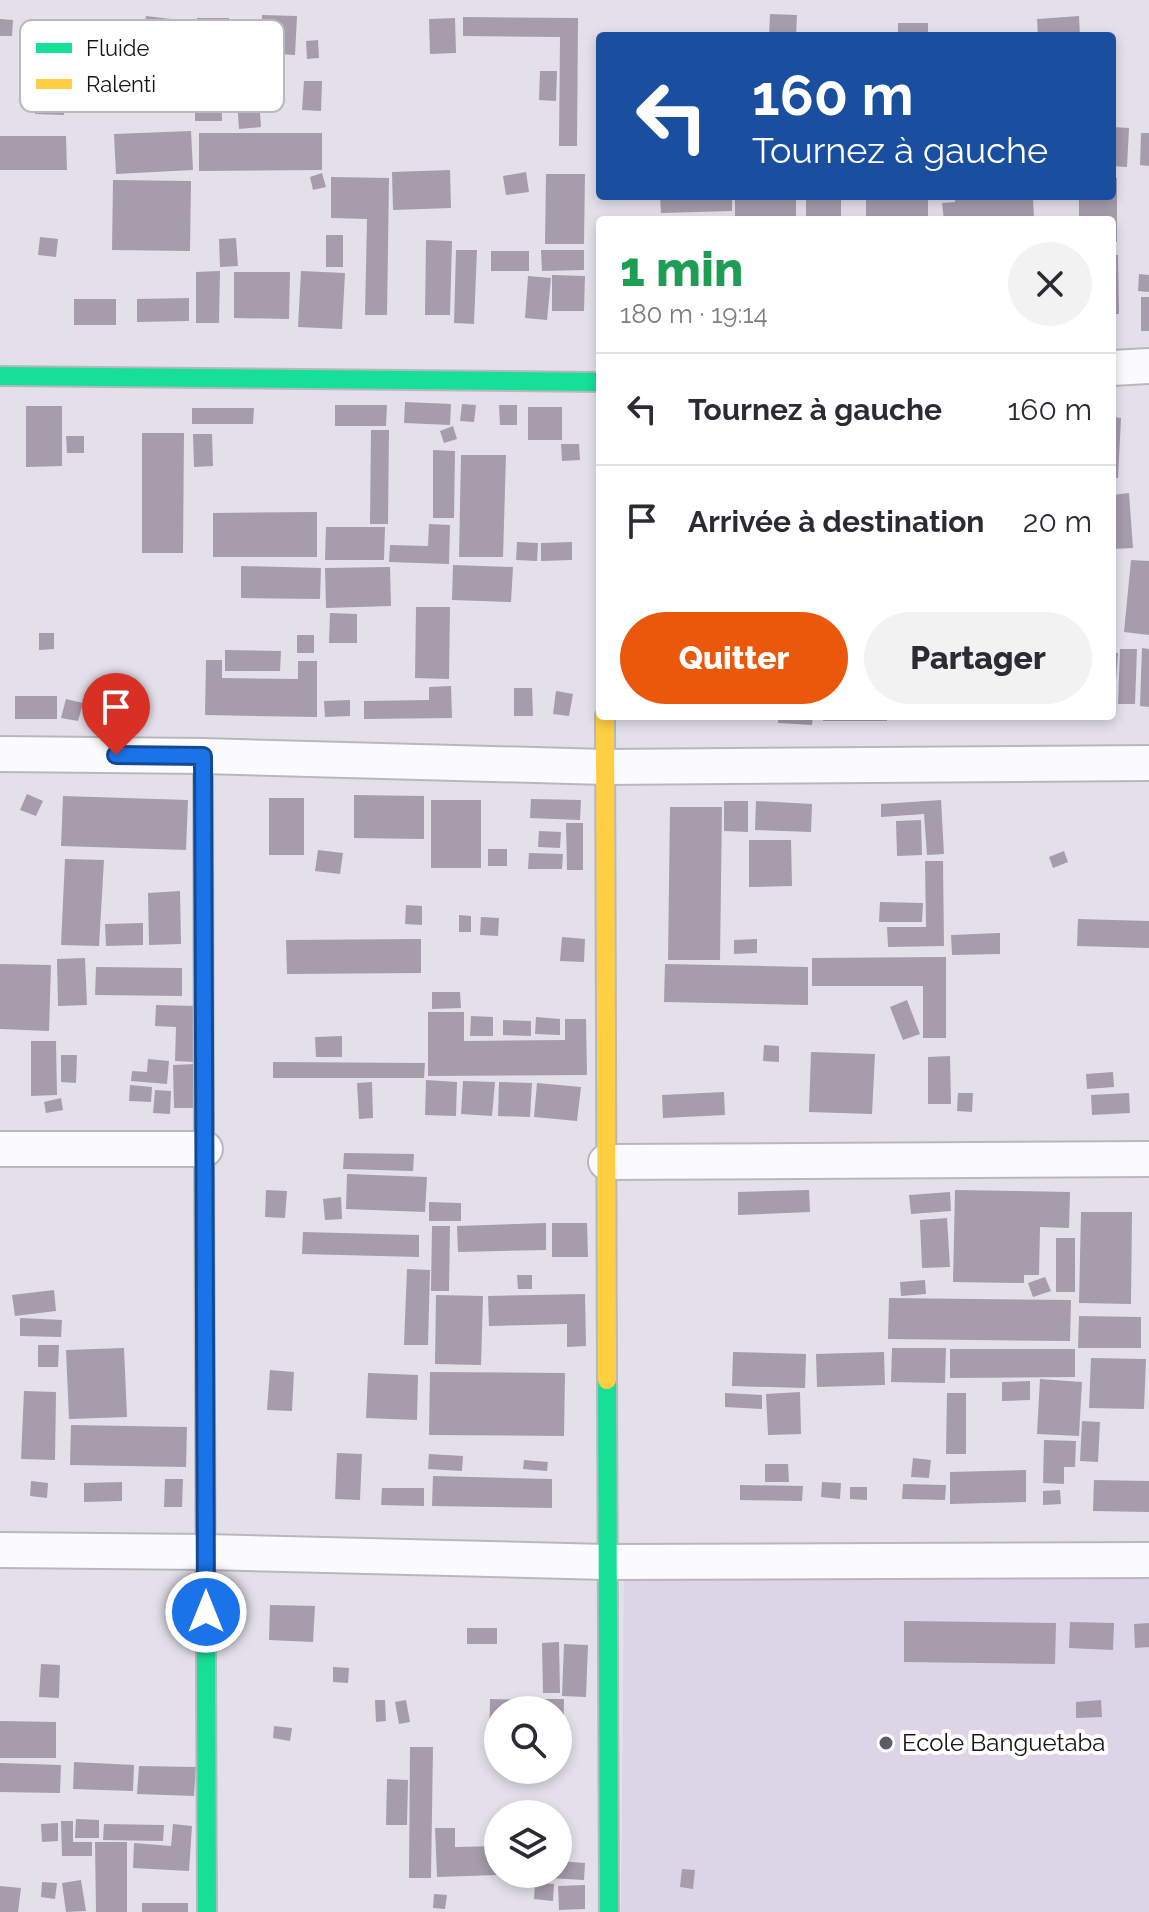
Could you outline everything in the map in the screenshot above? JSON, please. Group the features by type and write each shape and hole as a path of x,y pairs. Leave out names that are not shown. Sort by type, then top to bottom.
{"street":[{"path":"1116,368 1149,366"},
{"path":"0,376 596,382"},
{"path":"605,720 609,1912"},
{"path":"0,754 605,767 1149,763"},
{"path":"203,756 207,1912"},
{"path":"0,1149 205,1149"},
{"path":"606,1162 1149,1159"},
{"path":"0,1550 607,1562 1149,1560"}],"shaded area":[{"name":"Ecole Banguetaba","path":"624,1571 1149,1573 1149,1912 621,1912"}],"building":[{"path":"770,14 797,15 796,32 769,32"},
{"path":"262,15 297,16 295,55 284,54 284,20 262,20"},
{"path":"146,16 171,19 171,20 145,20"},
{"path":"1079,16 1080,32 1038,32 1037,19"},
{"path":"463,17 578,18 577,146 559,146 560,37 463,36"},
{"path":"197,18 229,18 229,20"},
{"path":"455,18 456,53 430,54 429,19"},
{"path":"0,19 13,20 12,36 0,36"},
{"path":"898,23 928,23 928,32 898,32"},
{"path":"318,40 319,58 307,59 306,41"},
{"path":"540,71 557,71 556,101 539,100"},
{"path":"304,81 322,81 321,111 302,110"},
{"path":"35,112 64,112 64,115"},
{"path":"195,112 222,112 222,121 195,121"},
{"path":"238,112 260,112 261,127 239,129"},
{"path":"1116,127 1129,128 1127,167 1116,166"},
{"path":"191,131 193,170 116,174 114,134"},
{"path":"199,133 322,133 322,170 199,171"},
{"path":"1141,133 1149,133 1149,166 1140,165"},
{"path":"0,136 66,136 67,170 0,170"},
{"path":"450,170 451,208 393,210 392,172"},
{"path":"526,172 529,192 506,195 503,176"},
{"path":"322,173 326,187 313,190 310,177"},
{"path":"546,174 585,174 584,244 545,244"},
{"path":"331,177 389,178 387,315 365,315 367,219 331,218"},
{"path":"1117,178 1117,242 1116,216 1079,216 1079,200 1116,200"},
{"path":"113,180 191,181 190,251 112,250"},
{"path":"660,200 732,200 732,211 661,213"},
{"path":"735,200 796,200 796,216 735,216"},
{"path":"806,200 841,200 841,216 806,216"},
{"path":"866,200 928,200 928,216 866,216"},
{"path":"1033,200 1034,216 944,216 942,203"},
{"path":"326,235 343,235 343,267 326,267"},
{"path":"40,237 58,239 56,257 38,255"},
{"path":"236,238 238,266 220,267 219,239"},
{"path":"426,240 452,241 450,315 425,315"},
{"path":"456,250 477,250 474,324 454,323"},
{"path":"541,250 584,250 584,270 542,271"},
{"path":"491,251 529,251 529,271 491,271"},
{"path":"1116,255 1118,255 1119,314 1116,314"},
{"path":"220,271 219,323 196,323 196,272"},
{"path":"301,271 345,273 342,329 298,327"},
{"path":"234,272 290,272 289,319 234,318"},
{"path":"1139,274 1149,275 1149,292 1138,291"},
{"path":"552,275 585,276 584,311 552,311"},
{"path":"528,276 551,278 547,320 525,318"},
{"path":"1141,297 1149,297 1149,331 1141,331"},
{"path":"189,298 189,321 137,322 137,299"},
{"path":"74,299 116,299 116,325 74,325"},
{"path":"405,402 451,404 450,425 404,423"},
{"path":"462,404 476,405 474,422 460,421"},
{"path":"335,405 387,405 386,426 335,426"},
{"path":"499,405 517,405 517,425 500,425"},
{"path":"26,406 62,406 62,466 26,467"},
{"path":"528,407 562,407 562,440 528,440"},
{"path":"192,408 254,408 253,424 192,424"},
{"path":"1116,417 1121,418 1116,478"},
{"path":"453,426 457,439 444,443 440,431"},
{"path":"371,430 389,430 388,524 370,524"},
{"path":"142,433 184,433 183,553 142,553"},
{"path":"193,434 212,434 213,466 194,467"},
{"path":"66,436 84,436 84,453 67,453"},
{"path":"561,444 579,444 580,460 562,461"},
{"path":"433,450 455,451 454,518 433,518"},
{"path":"461,455 506,455 503,557 459,557"},
{"path":"1129,493 1133,548 1116,549 1116,495"},
{"path":"317,512 317,557 213,557 213,513"},
{"path":"429,524 450,525 449,564 389,562 390,545 428,546"},
{"path":"326,527 385,527 384,560 325,560"},
{"path":"517,542 538,543 537,561 516,560"},
{"path":"572,542 572,560 541,561 541,543"},
{"path":"1131,560 1149,561 1149,635 1124,632"},
{"path":"453,565 513,567 511,602 452,600"},
{"path":"241,566 321,568 320,599 241,598"},
{"path":"390,567 391,606 326,608 325,568"},
{"path":"416,607 450,607 449,679 415,678"},
{"path":"330,613 357,614 357,643 329,643"},
{"path":"39,633 54,633 54,649 39,650"},
{"path":"297,635 314,635 314,653 297,653"},
{"path":"1142,648 1149,649 1149,707 1140,706"},
{"path":"1120,649 1137,649 1135,704 1118,704"},
{"path":"225,650 281,651 280,671 225,671"},
{"path":"206,660 222,660 222,678 298,679 298,661 317,661 317,717 205,715"},
{"path":"451,686 452,718 364,719 364,701 429,700 429,687"},
{"path":"514,688 532,688 533,716 514,716"},
{"path":"556,691 573,694 569,716 553,714"},
{"path":"15,696 57,696 57,719 15,719"},
{"path":"66,699 83,703 78,721 61,718"},
{"path":"350,700 350,716 325,717 324,701"},
{"path":"778,720 813,720 812,725 778,723"},
{"path":"823,720 887,720 887,721"},
{"path":"27,794 43,801 36,816 20,810"},
{"path":"354,795 424,796 424,839 354,838"},
{"path":"63,796 188,800 186,850 61,846"},
{"path":"269,798 304,798 304,855 269,855"},
{"path":"531,799 581,800 580,820 530,818"},
{"path":"431,800 481,800 481,868 431,868"},
{"path":"941,800 944,854 927,855 924,814 881,817 881,804"},
{"path":"724,801 748,801 748,832 724,831"},
{"path":"756,801 812,804 811,832 755,830"},
{"path":"670,807 722,807 720,960 668,960"},
{"path":"921,820 922,855 897,856 896,821"},
{"path":"566,823 583,823 583,870 567,870"},
{"path":"539,831 561,832 560,848 538,847"},
{"path":"749,840 791,840 792,886 749,887"},
{"path":"488,849 507,849 507,866 488,866"},
{"path":"318,850 343,853 340,874 315,871"},
{"path":"1064,851 1068,862 1053,868 1049,857"},
{"path":"529,853 563,854 562,869 528,869"},
{"path":"65,859 104,860 99,946 61,945"},
{"path":"925,861 943,861 944,946 888,947 887,927 926,927"},
{"path":"180,891 181,944 149,945 148,893"},
{"path":"880,902 923,903 922,922 879,922"},
{"path":"406,905 422,906 422,925 405,924"},
{"path":"459,915 471,916 471,932 459,932"},
{"path":"481,917 499,918 498,936 480,935"},
{"path":"1078,919 1149,921 1149,948 1077,946"},
{"path":"143,923 143,945 106,946 105,924"},
{"path":"1000,933 1000,954 952,955 951,935"},
{"path":"562,937 585,939 584,962 560,961"},
{"path":"421,939 421,973 287,974 286,940"},
{"path":"757,939 757,953 734,954 734,940"},
{"path":"946,957 946,1038 923,1038 923,986 812,986 812,958"},
{"path":"85,958 87,1005 58,1006 57,959"},
{"path":"0,964 51,965 49,1031 0,1029"},
{"path":"665,964 808,967 808,1005 664,1002"},
{"path":"96,967 182,968 182,996 95,995"},
{"path":"432,992 460,992 461,1008 432,1009"},
{"path":"907,1000 920,1034 903,1040 890,1007"},
{"path":"156,1005 195,1006 194,1062 175,1061 176,1027 155,1026"},
{"path":"428,1012 464,1012 464,1041 565,1040 565,1019 586,1019 587,1075 428,1076"},
{"path":"471,1016 493,1017 493,1036 470,1036"},
{"path":"536,1017 560,1019 560,1035 535,1034"},
{"path":"503,1020 531,1021 531,1036 503,1035"},
{"path":"342,1036 342,1057 316,1057 315,1037"},
{"path":"31,1041 56,1041 57,1095 31,1096"},
{"path":"764,1045 779,1046 779,1062 763,1061"},
{"path":"811,1052 875,1054 872,1114 809,1112"},
{"path":"61,1055 77,1055 76,1083 61,1082"},
{"path":"950,1056 951,1104 928,1104 928,1057"},
{"path":"148,1059 169,1061 167,1084 131,1081 132,1071 147,1072"},
{"path":"273,1062 425,1063 424,1078 273,1078"},
{"path":"195,1064 195,1108 174,1108 173,1065"},
{"path":"1113,1072 1114,1087 1087,1089 1086,1074"},
{"path":"426,1080 457,1082 456,1116 425,1115"},
{"path":"463,1081 495,1082 492,1116 461,1114"},
{"path":"372,1082 373,1118 359,1119 357,1083"},
{"path":"499,1082 532,1083 530,1117 498,1116"},
{"path":"537,1083 581,1087 577,1121 534,1117"},
{"path":"130,1085 152,1087 151,1102 129,1101"},
{"path":"155,1090 171,1091 170,1114 153,1113"},
{"path":"724,1092 725,1115 663,1118 662,1095"},
{"path":"958,1093 973,1093 972,1112 957,1111"},
{"path":"1129,1093 1130,1113 1092,1115 1091,1095"},
{"path":"61,1098 63,1110 46,1113 44,1102"},
{"path":"344,1153 414,1154 413,1171 343,1169"},
{"path":"347,1174 427,1177 425,1212 346,1209"},
{"path":"266,1190 287,1191 285,1218 265,1217"},
{"path":"809,1190 810,1212 738,1215 738,1192"},
{"path":"955,1190 1070,1192 1069,1228 1040,1227 1039,1275 1024,1275 1024,1283 953,1282"},
{"path":"950,1192 951,1211 911,1214 909,1195"},
{"path":"341,1197 342,1219 325,1220 323,1199"},
{"path":"429,1202 461,1203 461,1221 429,1221"},
{"path":"1081,1212 1132,1212 1131,1304 1079,1303"},
{"path":"947,1218 950,1267 922,1268 920,1220"},
{"path":"546,1223 546,1250 458,1252 457,1226"},
{"path":"552,1223 587,1223 588,1257 552,1257"},
{"path":"432,1226 450,1226 449,1291 431,1291"},
{"path":"303,1232 419,1235 419,1257 302,1254"},
{"path":"1056,1238 1075,1238 1075,1292 1056,1292"},
{"path":"407,1269 430,1270 428,1345 404,1345"},
{"path":"517,1275 532,1275 532,1289 518,1289"},
{"path":"1045,1277 1051,1291 1033,1297 1028,1283"},
{"path":"925,1280 926,1294 901,1296 900,1282"},
{"path":"54,1290 56,1311 15,1316 12,1295"},
{"path":"585,1294 586,1346 567,1347 567,1324 489,1326 488,1296"},
{"path":"436,1295 483,1296 481,1365 435,1364"},
{"path":"889,1298 1071,1300 1070,1341 888,1339"},
{"path":"1079,1316 1141,1317 1141,1348 1078,1348"},
{"path":"20,1318 62,1320 61,1337 20,1336"},
{"path":"38,1345 59,1345 58,1367 38,1367"},
{"path":"124,1348 127,1417 69,1419 66,1350"},
{"path":"892,1348 946,1348 945,1383 891,1382"},
{"path":"950,1349 1075,1349 1075,1377 950,1378"},
{"path":"733,1352 806,1354 805,1388 732,1386"},
{"path":"884,1352 885,1385 817,1387 816,1354"},
{"path":"1091,1358 1146,1359 1144,1409 1089,1408"},
{"path":"270,1370 294,1372 292,1411 267,1410"},
{"path":"430,1372 565,1373 564,1436 429,1435"},
{"path":"368,1373 418,1375 417,1420 366,1418"},
{"path":"1040,1379 1082,1382 1079,1436 1037,1434"},
{"path":"1030,1381 1030,1400 1002,1401 1002,1382"},
{"path":"24,1391 56,1392 55,1460 21,1459"},
{"path":"800,1392 801,1434 768,1435 766,1394"},
{"path":"725,1393 762,1395 762,1409 725,1407"},
{"path":"947,1393 966,1393 966,1454 946,1454"},
{"path":"1082,1421 1100,1422 1098,1462 1080,1461"},
{"path":"71,1425 187,1427 186,1467 70,1465"},
{"path":"1044,1440 1076,1441 1075,1467 1064,1467 1064,1484 1043,1483"},
{"path":"337,1453 362,1454 360,1500 335,1499"},
{"path":"429,1454 463,1456 462,1471 428,1469"},
{"path":"913,1458 931,1460 929,1478 911,1477"},
{"path":"524,1460 548,1462 547,1471 523,1469"},
{"path":"765,1464 788,1464 789,1482 765,1482"},
{"path":"1026,1470 1026,1502 950,1504 950,1472"},
{"path":"433,1476 552,1479 552,1508 432,1506"},
{"path":"165,1479 183,1479 182,1507 164,1507"},
{"path":"1094,1480 1149,1481 1149,1512 1093,1511"},
{"path":"31,1481 48,1483 47,1498 30,1496"},
{"path":"122,1482 122,1501 84,1502 84,1483"},
{"path":"822,1482 841,1483 840,1499 821,1497"},
{"path":"903,1484 946,1485 945,1500 902,1499"},
{"path":"740,1485 803,1486 802,1501 740,1500"},
{"path":"850,1487 867,1487 867,1500 850,1499"},
{"path":"382,1488 424,1488 424,1506 381,1505"},
{"path":"1060,1490 1061,1504 1043,1505 1043,1491"},
{"path":"270,1605 315,1606 313,1642 269,1640"},
{"path":"904,1621 1056,1623 1055,1664 904,1662"},
{"path":"1070,1622 1114,1623 1113,1650 1069,1648"},
{"path":"1149,1623 1149,1647 1135,1648 1134,1624"},
{"path":"467,1628 497,1628 497,1644 467,1644"},
{"path":"559,1642 560,1693 543,1693 542,1643"},
{"path":"564,1644 588,1645 586,1697 562,1696"},
{"path":"41,1664 60,1665 59,1698 39,1697"},
{"path":"333,1667 349,1668 348,1683 333,1682"},
{"path":"375,1700 385,1700 386,1721 376,1722"},
{"path":"406,1700 410,1722 399,1724 395,1702"},
{"path":"1101,1700 1102,1717 1076,1718 1076,1702"},
{"path":"0,1721 56,1722 56,1758 0,1758"},
{"path":"274,1726 292,1728 290,1741 273,1738"},
{"path":"410,1747 433,1747 431,1878 409,1878"},
{"path":"74,1762 134,1765 133,1791 73,1789"},
{"path":"0,1763 61,1765 60,1793 0,1792"},
{"path":"139,1766 196,1767 194,1796 137,1794"},
{"path":"387,1779 408,1780 407,1825 386,1825"},
{"path":"76,1819 99,1820 99,1838 75,1838"},
{"path":"61,1821 73,1821 73,1842 92,1842 92,1856 62,1856"},
{"path":"58,1823 58,1841 42,1842 41,1824"},
{"path":"104,1824 164,1825 163,1841 103,1840"},
{"path":"173,1824 192,1826 189,1871 133,1868 134,1843 171,1846"},
{"path":"435,1828 455,1828 455,1847 484,1846 484,1875 437,1877"},
{"path":"95,1842 127,1842 127,1912 96,1912"},
{"path":"572,1862 585,1863 584,1880 572,1879"},
{"path":"682,1869 695,1870 693,1889 680,1887"},
{"path":"81,1880 86,1911 66,1912 62,1883"},
{"path":"42,1882 57,1883 55,1899 41,1897"},
{"path":"572,1885 585,1885 585,1909 559,1910 558,1888 572,1888"},
{"path":"0,1886 21,1888 18,1912 0,1912"},
{"path":"535,1888 554,1888 553,1901 534,1899"},
{"path":"434,1894 447,1895 445,1909 433,1908"},
{"path":"142,1903 188,1903 188,1912 142,1912"}],"traffic: fast":[{"path":"0,376 596,382"},
{"path":"204,1152 207,1912"},
{"path":"607,1380 609,1912"}],"traffic: slow":[{"path":"605,720 607,1380"},
{"path":"203,756 204,1152"}],"place":[{"name":"Ecole Banguetaba","path":"886,1743"}],"route":[{"path":"116,755 203,756 206,1612"}]}
